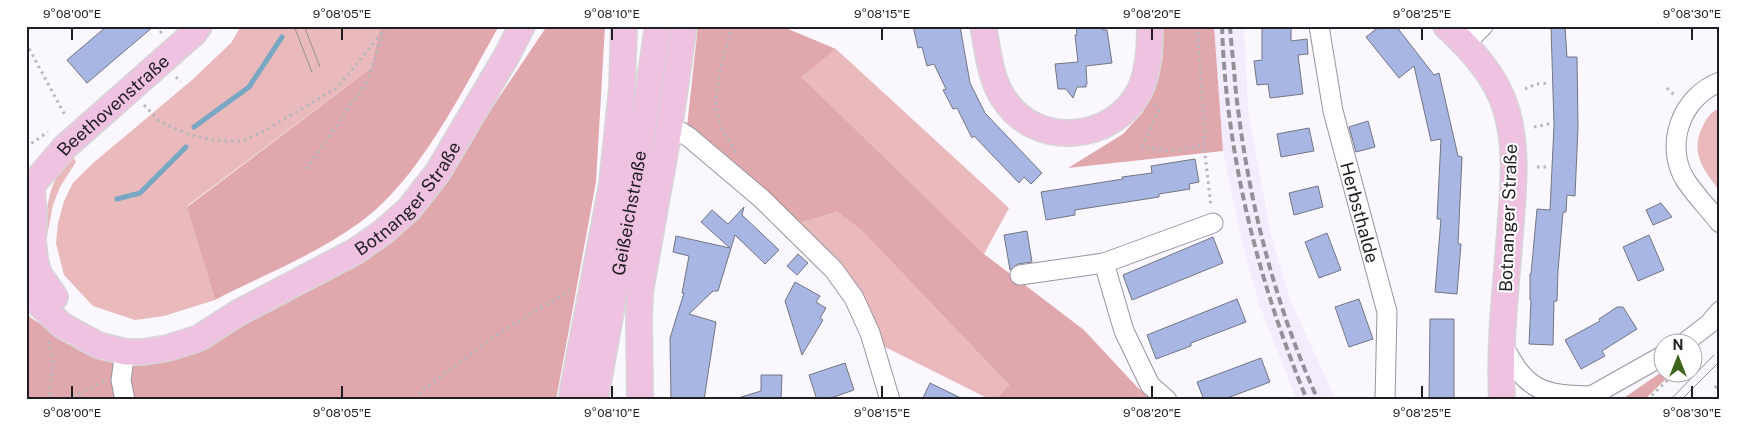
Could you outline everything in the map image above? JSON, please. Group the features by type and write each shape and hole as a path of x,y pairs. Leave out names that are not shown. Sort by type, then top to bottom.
{"main road":[{"name":"Beethovenstraße","path":"31,185 65,147 194,33 199,26"},
{"name":"Botnanger Straße","path":"26,283 40,304 63,326 98,345 124,352 168,348 199,338 238,313 356,251 383,232 409,209 438,172 506,57 522,26"},
{"name":"Geißeichstraße","path":"571,400 612,184 622,89 624,26"},
{"name":"Geißeichstraße","path":"595,400 638,160 658,26"},
{"name":"Geißeichstraße","path":"640,400 640,292 669,130 684,26"},
{"path":"983,26 996,83 1004,100 1019,116 1035,126 1054,132 1070,134 1084,133 1100,127 1119,116 1131,104 1140,90 1145,74 1149,52 1150,26"},
{"name":"Botnanger Straße","path":"1446,26 1466,44 1496,85 1506,108 1512,136 1513,193 1502,342 1502,400"},
{"name":"Botnanger Straße","path":"31,185 35,260 39,274 62,306 76,317 112,334 132,338 166,334 238,313"},
{"path":"632,400 640,374"}],"street":[{"name":"Herbsthalde","path":"1319,26 1333,111 1388,312 1385,400"},
{"path":"1466,44 1483,26"},
{"path":"1720,82 1705,89 1684,112 1678,129 1676,148 1679,164 1686,180 1720,223"},
{"path":"669,130 681,132 713,157 762,200 834,270 854,298 870,333 890,400"},
{"path":"1020,275 1104,263 1213,223"},
{"path":"1104,263 1124,331 1150,384 1167,400"},
{"path":"1698,334 1720,311"},
{"path":"1502,342 1512,363 1525,379 1536,388 1546,392 1588,399 1654,361"},
{"path":"124,352 121,380 124,400"}],"path":[{"path":"148,110 159,121 190,135 220,141 242,141 266,130 338,86 387,26"},
{"path":"732,26 720,76 717,106 719,120 737,154"},
{"path":"1197,26 1206,132 1204,145 1213,223"},
{"path":"306,169 367,82 384,31"},
{"path":"26,43 66,117"},
{"path":"1525,89 1536,84 1549,83"},
{"path":"1159,110 1142,147 1172,151 1204,145"},
{"path":"1534,127 1553,123"},
{"path":"26,147 49,131"},
{"path":"1537,167 1549,167"},
{"path":"416,400 420,392 495,336 574,288"},
{"path":"46,338 50,343 53,360 49,400"},
{"path":"60,400 102,382 121,380"},
{"path":"1715,388 1720,382"},
{"path":"1647,400 1664,384"}],"shaded area":[{"path":"241,26 380,26 371,68 187,206 215,300 164,316 135,320 93,306 64,275 56,243 58,223 64,201 73,183 92,164 192,80 231,43"},
{"path":"380,26 499,26 438,132 420,159 381,205 359,223 325,245 215,300 187,207 371,68"},
{"path":"547,26 605,26 596,182 556,400 26,400 26,312 31,318 74,345 221,337 324,282 405,230 467,145"},
{"path":"698,26 781,26 836,49 801,77 984,254 1084,330 1138,388 1152,400 995,400 1009,385 862,231 837,212 796,224 687,126"},
{"path":"1162,26 1214,26 1223,151 1068,168 1123,134 1143,112 1163,56"},
{"path":"1214,26 1244,26 1248,111 1271,235 1290,300 1336,400 1297,400 1259,304 1241,238 1223,151"},
{"path":"836,49 1009,208 984,254 800,77"},
{"path":"1720,108 1720,191 1700,161 1698,146 1699,137 1705,122 1711,114"},
{"path":"71,154 76,162 60,187 53,205 46,241 47,206 53,184"},
{"path":"837,212 862,231 1009,385 995,400 991,400 885,347 864,297 850,274 828,250 796,224"},
{"path":"1654,377 1654,384 1661,384 1644,400 1621,400"}],"building":[{"path":"107,26 154,26 87,83 67,60"},
{"path":"913,26 960,26 970,83 985,113 1042,173 1031,184 1024,177 1019,183 974,136 972,138 957,108 953,109 943,90 946,89 934,64 927,66 922,47 918,48"},
{"path":"1076,26 1102,26 1102,30 1107,30 1112,63 1086,66 1086,87 1077,87 1073,98 1066,89 1058,89 1055,64 1078,62"},
{"path":"1262,26 1291,26 1291,41 1307,39 1308,54 1298,55 1303,94 1270,98 1268,84 1257,85 1254,61 1262,60"},
{"path":"1380,26 1396,26 1434,75 1439,73 1458,156 1462,157 1458,244 1461,244 1457,294 1435,292 1441,219 1437,219 1441,139 1431,141 1414,66 1399,78 1366,37"},
{"path":"1551,26 1565,26 1567,57 1577,57 1578,127 1575,196 1567,195 1566,212 1563,212 1557,301 1554,301 1553,345 1529,344 1530,274 1537,209 1550,210 1554,125"},
{"path":"1368,121 1375,147 1356,152 1349,127"},
{"path":"1309,128 1314,151 1281,157 1277,134"},
{"path":"1195,159 1199,182 1189,184 1190,189 1159,194 1159,197 1075,210 1075,215 1046,220 1041,192 1152,173 1151,166"},
{"path":"1318,186 1323,207 1294,215 1289,193"},
{"path":"1661,203 1672,217 1653,225 1646,210"},
{"path":"744,207 742,215 779,250 765,264 735,235 718,291 713,291 689,314 716,322 704,400 671,400 670,338 684,293 682,293 689,256 673,252 676,236 730,248 701,222 712,210 728,224"},
{"path":"1027,231 1032,262 1018,264 1010,270 1004,235"},
{"path":"1327,233 1341,270 1319,278 1305,242"},
{"path":"1649,235 1664,270 1638,281 1623,247"},
{"path":"1213,237 1223,263 1132,300 1123,275"},
{"path":"798,254 808,263 797,275 787,266"},
{"path":"795,282 820,296 816,302 826,308 820,318 823,320 802,355 785,301"},
{"path":"1237,299 1246,322 1156,359 1147,335"},
{"path":"1359,299 1373,339 1349,347 1335,307"},
{"path":"1617,307 1623,307 1637,329 1602,351 1605,356 1581,369 1565,340 1600,321 1599,319"},
{"path":"1430,319 1454,319 1454,400 1429,400"},
{"path":"1261,358 1270,382 1222,400 1204,400 1197,382"},
{"path":"845,363 854,390 825,400 817,400 809,375"},
{"path":"761,375 782,375 781,400 742,400 741,397 761,391"},
{"path":"930,383 965,400 922,400"}],"waterway":[{"path":"194,127 249,87 282,37"},
{"path":"117,199 140,193 186,147"}],"tram line":[{"path":"294,26 312,72"},
{"path":"304,26 320,67"},
{"path":"1670,400 1714,355"},
{"path":"1681,400 1720,361"}],"railway":[{"path":"1222,26 1230,122 1248,217 1274,310 1307,400"},
{"path":"1230,26 1240,124 1254,205 1275,285 1302,362 1318,400"}]}
